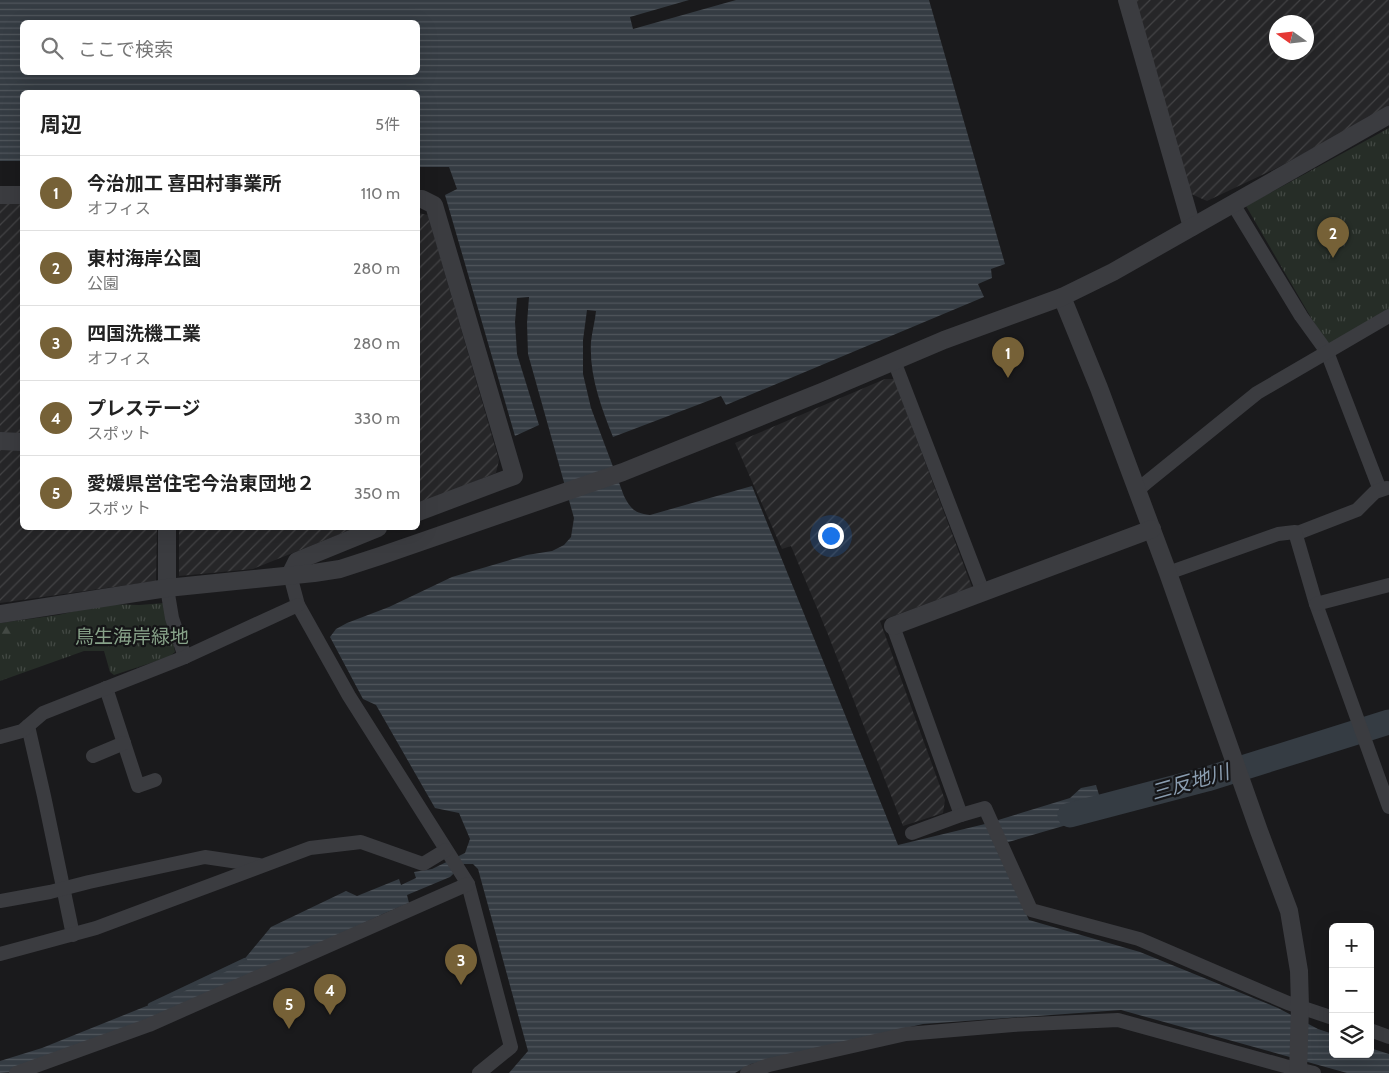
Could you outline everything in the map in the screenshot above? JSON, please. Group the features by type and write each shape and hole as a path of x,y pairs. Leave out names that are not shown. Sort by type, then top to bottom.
{"street":[{"path":"1127,0 1192,227"},
{"path":"0,614 167,588 340,569 623,472 824,391 944,340 1062,297 1113,272 1389,115"},
{"path":"0,195 20,195"},
{"path":"420,199 434,206 514,476 420,511"},
{"path":"1168,573 1278,534 1295,532 1295,534 1357,510 1375,492 1384,488 1327,352 1301,316 1233,204"},
{"path":"747,1073 768,1065 906,1034 1013,1025 1118,1020 1302,1070 1299,971 1289,911 1258,831 1196,648 1138,490 1062,297"},
{"path":"1138,490 1257,393 1389,316"},
{"path":"894,361 983,592"},
{"path":"0,441 20,442"},
{"path":"961,815 893,626 1152,529"},
{"path":"167,530 167,588 172,618 185,657"},
{"path":"373,530 297,561 290,575 298,605 349,696 468,884 511,1047 479,1073"},
{"path":"1295,534 1316,604 1382,765 1389,807"},
{"path":"1316,604 1389,585"},
{"path":"0,737 22,731 43,713 185,657 298,605"},
{"path":"106,688 138,786 155,780"},
{"path":"28,726 73,935"},
{"path":"93,756 124,743"},
{"path":"912,833 985,808 1031,910 1139,939 1300,1007 1329,1017"},
{"path":"0,954 96,928 310,848 361,842 423,864 446,850"},
{"path":"0,901 64,889 205,857 261,866"},
{"path":"16,1073 149,1025 468,884"},
{"path":"1374,1031 1389,1037"}],"shaded area":[{"path":"0,0 689,0 630,17 633,29 736,0 929,0 1005,264 991,269 992,278 978,284 984,297 726,405 721,396 613,437 600,402 592,367 591,342 596,311 587,310 583,340 583,374 591,408 624,496 634,510 650,515 752,486 898,845 985,824 1070,798 1081,788 1096,785 1104,811 1101,815 995,846 1029,920 1140,952 1278,1008 1329,1033 1329,1058 1374,1058 1374,1049 1389,1054 1389,1073 1347,1073 1121,1010 923,1024 751,1064 735,1073 509,1073 528,1051 478,869 473,864 464,864 450,877 407,895 409,903 211,995 13,1072 0,1073 0,1061 42,1048 154,1003 242,962 271,927 346,891 357,896 399,879 401,885 416,878 414,872 432,869 465,853 470,839 459,813 435,808 376,705 363,699 330,637 336,629 347,623 389,607 452,577 527,555 552,551 564,545 571,537 574,518 528,354 527,323 529,297 517,298 515,322 517,354 539,425 515,436 445,195 457,189 449,167 420,167 420,90 20,90 20,161 0,161"},
{"path":"1133,0 1389,0 1389,107 1277,168 1207,201 1189,193"},
{"path":"0,204 20,204 20,437 0,437"},
{"path":"420,213 428,215 499,460 496,473 420,503"},
{"path":"885,379 894,379 972,587 880,621 945,800 943,813 903,826 791,546 782,549 735,443"},
{"path":"0,450 20,450 20,530 157,530 156,581 0,603"},
{"path":"179,530 350,530 253,569 179,576"}],"green space":[{"path":"1389,128 1389,310 1327,345 1246,206"},
{"name":"鳥生海岸緑地","path":"165,603 175,652 169,657 114,675 110,672 104,651 84,651 0,681 0,623 58,615 107,604 139,605"},
{"path":"40,621 39,626 0,649 0,627"}],"waterway":[{"name":"三反地川","path":"1070,815 1207,779 1389,722"},
{"path":"150,1005 245,960"}],"place":[{"name":"東村海岸公園","path":"1333,258"},
{"name":"今治加工 喜田村事業所","path":"1008,378"},
{"name":"四国洗機工業","path":"461,985"},
{"name":"プレステージ","path":"330,1015"},
{"name":"愛媛県営住宅今治東団地２","path":"289,1029"}]}
